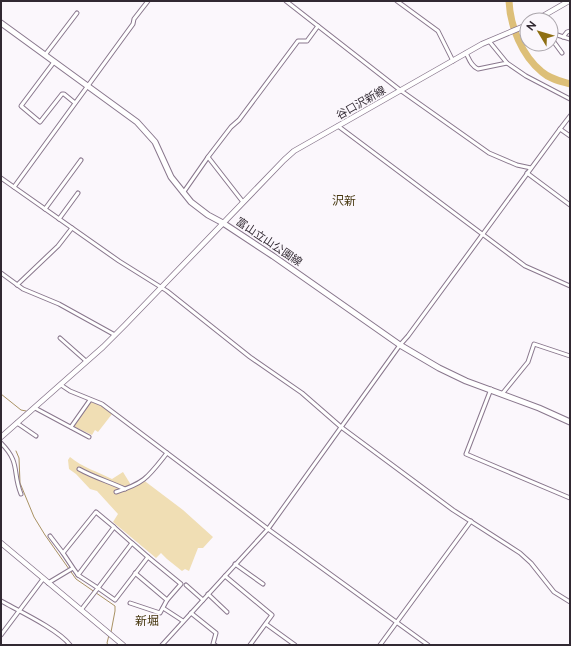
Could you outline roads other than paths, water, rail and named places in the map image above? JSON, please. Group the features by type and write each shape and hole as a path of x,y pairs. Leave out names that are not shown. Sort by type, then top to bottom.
{"main road":[{"name":"富山立山公園線","path":"1,23 136,122 155,142 171,177 197,208 223,223 272,256 400,345 439,368 491,390 533,405 570,422"}],"street":[{"path":"14,187 133,24 134,19 148,1"},
{"path":"286,1 400,90 489,153 517,165 531,168"},
{"path":"397,1 438,31 453,61"},
{"path":"553,12 569,3"},
{"path":"45,55 77,13"},
{"path":"183,193 208,157 231,127 239,120 298,41 307,41 318,26"},
{"name":"谷口沢新線","path":"1,437 61,385 115,335 294,151 466,53 519,28"},
{"path":"563,37 566,32 570,30"},
{"path":"559,36 570,39"},
{"path":"489,41 507,62 526,76 570,99"},
{"path":"559,49 562,53"},
{"path":"466,53 471,64 478,68 507,62"},
{"path":"54,62 20,106 40,122 62,94 75,103"},
{"path":"162,645 268,529 400,345 570,116"},
{"path":"338,126 525,266 570,286"},
{"path":"560,129 570,136"},
{"path":"208,157 243,202"},
{"path":"45,209 81,160"},
{"path":"527,173 570,204"},
{"path":"1,178 119,261 161,288 256,362 302,394 341,427 453,510 520,553 531,563 554,592 570,602"},
{"path":"59,219 78,193"},
{"path":"17,284 58,246 72,228"},
{"path":"1,273 23,289 59,304 115,335"},
{"path":"60,338 86,361"},
{"path":"502,394 528,362 534,344 570,356"},
{"path":"61,385 70,391 102,404 268,529 428,645"},
{"path":"491,390 466,454 570,498"},
{"path":"71,427 90,400"},
{"path":"35,408 89,437"},
{"path":"17,423 36,436"},
{"path":"1,443 9,451 15,462 18,486 21,494"},
{"path":"116,492 133,487 150,476 166,453"},
{"path":"79,469 87,474 110,481 126,489"},
{"path":"63,553 96,512 181,584 167,600 160,613 130,603"},
{"path":"380,645 471,521"},
{"path":"78,575 114,527"},
{"path":"50,536 78,575 115,600 148,557"},
{"path":"1,543 122,645"},
{"path":"81,610 132,543"},
{"path":"235,564 263,584"},
{"path":"1,635 19,611 45,581 73,568"},
{"path":"136,573 167,600"},
{"path":"225,576 272,615 250,645"},
{"path":"186,585 203,600"},
{"path":"208,594 227,612"},
{"path":"1,601 65,638 70,645"},
{"path":"163,608 183,621"},
{"path":"191,613 216,633 213,644 215,645"},
{"path":"266,624 295,645"}],"waterway":[{"path":"509,1 512,20 518,40 529,58 548,76 555,80 570,84"},
{"path":"1,394 21,410 26,411"},
{"path":"16,451 19,458 20,483 34,517 45,535 76,579 115,606 111,632"},
{"path":"108,645 109,635"}],"district":[{"name":"沢新","path":"344,201"},
{"name":"新堀","path":"147,621"}]}
